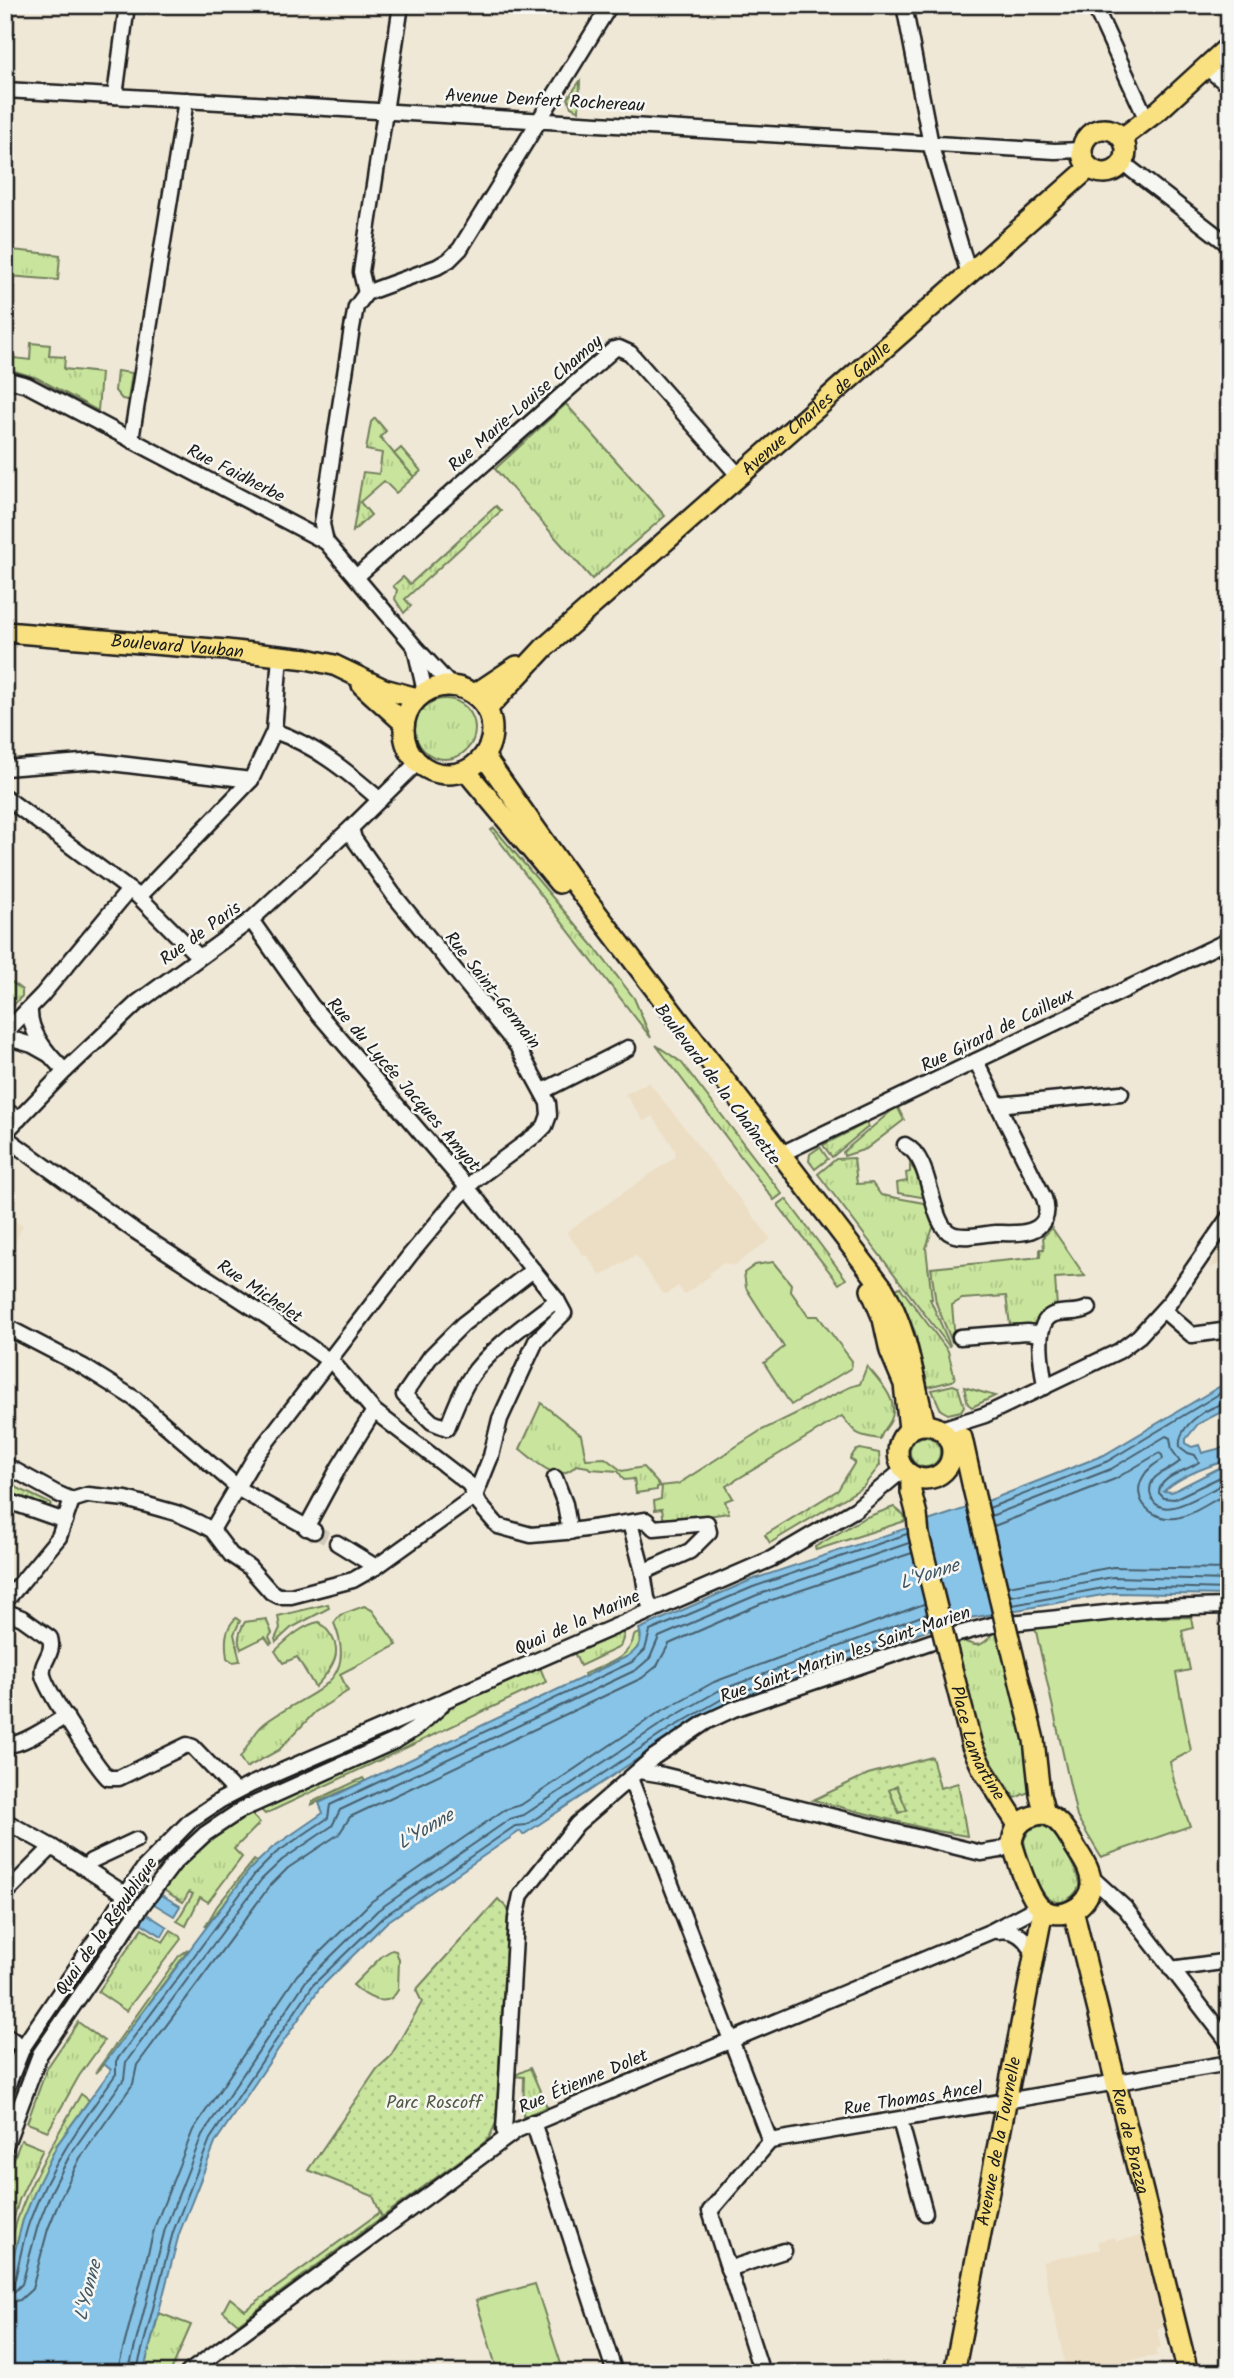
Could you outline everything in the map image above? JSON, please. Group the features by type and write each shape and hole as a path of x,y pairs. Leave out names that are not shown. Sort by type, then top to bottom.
{"main road":[{"path":"1122,138 1229,46"},
{"path":"1098,130 1111,130 1122,138 1126,148 1123,163 1111,173 1103,174 1086,159 1087,138 1098,130"},
{"name":"Avenue Charles de Gaulle","path":"481,702 969,274 1086,159"},
{"name":"Boulevard Vauban","path":"5,632 321,662 384,689 421,695"},
{"name":"Boulevard Vauban","path":"349,672 404,723"},
{"path":"452,685 481,702 492,726 492,735 484,756 472,777 433,772 418,762 409,751 404,738 404,723 408,710 421,695 438,687 452,685"},
{"path":"484,756 574,883 853,1248 892,1303 903,1331 925,1428"},
{"name":"Boulevard de la Chaînette","path":"472,777 657,1004 871,1290 881,1312 891,1351 925,1428"},
{"path":"955,1449 941,1475 934,1478 918,1479 907,1473 898,1459 898,1447 902,1437 925,1428 950,1440 955,1449 963,1470 971,1483"},
{"name":"Place Lamartine","path":"955,1449 971,1483 1034,1740 1040,1795 1045,1814"},
{"name":"Place Lamartine","path":"907,1473 919,1535 972,1746 1015,1834 1032,1896 1041,1908"},
{"path":"1015,1834 1035,1814 1055,1818 1063,1826 1090,1875 1091,1887 1080,1904 1056,1913 1041,1908"},
{"name":"Rue de Brazza","path":"1080,1904 1116,2082 1188,2373"},
{"name":"Avenue de la Tournelle","path":"954,2373 1035,1954 1041,1908"}],"street":[{"path":"116,96 127,5"},
{"path":"366,293 361,272 401,5"},
{"path":"326,542 322,526 356,307 366,293 426,272 449,260 460,249 610,5"},
{"path":"904,5 933,156 969,274"},
{"path":"1094,5 1146,120"},
{"path":"1206,66 1229,86"},
{"name":"Avenue Denfert Rochereau","path":"5,90 931,142 1048,151 1086,159"},
{"path":"131,440 187,100"},
{"path":"1123,163 1229,246"},
{"name":"Rue Marie-Louise Chamoy","path":"356,577 614,349 619,348 630,353 739,476"},
{"name":"Rue Faidherbe","path":"5,379 27,385 326,542 415,647 452,685"},
{"name":"Rue Faidherbe","path":"415,647 421,695"},
{"path":"65,1071 49,1055 5,1035 134,894 251,780 274,731 280,656"},
{"path":"274,731 297,739 327,757 380,800"},
{"path":"5,768 95,761 251,780"},
{"name":"Rue de Paris","path":"5,1135 65,1071 137,1003 251,920 349,835 418,762"},
{"path":"7,802 134,894 199,957"},
{"name":"Rue Saint-Germain","path":"212,1530 255,1457 410,1255 467,1188 529,1140 544,1126 549,1115 548,1104 542,1091 517,1046 393,894 349,835"},
{"name":"Rue du Lycée Jacques Amyot","path":"251,920 311,1005 467,1188 557,1300"},
{"name":"Rue Girard de Cailleux","path":"781,1154 1229,940"},
{"path":"30,1008 32,1026 49,1055"},
{"path":"542,1091 628,1048"},
{"path":"905,1145 911,1148 920,1162 942,1227 947,1231 961,1236 1029,1231 1036,1229 1043,1222 1047,1205 976,1061"},
{"path":"998,1105 1121,1093"},
{"path":"5,1110 19,1119"},
{"name":"Rue Michelet","path":"5,1135 135,1231 328,1360 374,1411 469,1484 480,1505 498,1526 531,1535 570,1532"},
{"path":"925,1428 985,1415 1119,1351 1139,1336 1163,1310 1229,1217"},
{"path":"5,1465 72,1500 88,1495 126,1499 176,1513 212,1530 231,1555 249,1567 271,1592 279,1596 291,1596 353,1580 376,1567 475,1496 492,1456 500,1419 536,1341 564,1313 557,1300 523,1326 477,1369 447,1428 432,1422 404,1395 431,1356 463,1324 533,1270"},
{"path":"1045,1387 1040,1334 1042,1324 1049,1317 1089,1308"},
{"path":"1163,1310 1192,1335 1229,1329"},
{"path":"5,1326 84,1367 135,1399 236,1486 310,1529 339,1467 374,1411"},
{"path":"960,1337 1027,1332 1040,1334"},
{"path":"955,1449 985,1415"},
{"name":"Quai de la Marine","path":"252,1784 440,1701 447,1701 791,1548 856,1509 907,1473"},
{"path":"555,1478 565,1504 570,1532 646,1520 654,1528 707,1523 709,1532 690,1551 643,1572"},
{"path":"5,1500 65,1521"},
{"path":"5,1602 59,1537 72,1500"},
{"path":"630,1522 652,1611"},
{"path":"337,1543 376,1567"},
{"name":"Rue Saint-Martin les Saint-Marien","path":"508,2136 504,2130 516,1919 521,1895 577,1824 673,1744 733,1709 936,1640 992,1625 1153,1608 1229,1606"},
{"path":"5,1611 47,1634 52,1646 43,1670 45,1680 108,1778 119,1778 187,1745 193,1747 235,1791"},
{"name":"Quai de la République","path":"5,2147 40,2054 162,1877 190,1847 241,1811 397,1740 415,1729 447,1701"},
{"path":"5,1745 20,1742 66,1716"},
{"path":"762,2373 710,2211 770,2141 730,2041 635,1775 663,1775 981,1853 1000,1850 1015,1834"},
{"name":"Quai de la République","path":"5,2092 23,2047 144,1868 177,1832 207,1808 252,1784"},
{"path":"5,1821 52,1847 125,1894"},
{"path":"86,1868 91,1861 136,1840"},
{"path":"5,1894 52,1847"},
{"path":"1090,1875 1125,1909 1229,2043"},
{"path":"1080,1904 1125,1909"},
{"name":"Rue Étienne Dolet","path":"188,2373 508,2136 533,2122 992,1931 1041,1908"},
{"path":"992,1931 1008,1929 1016,1932 1035,1954"},
{"path":"1171,1969 1229,1961"},
{"path":"5,2035 23,2047"},
{"name":"Rue Thomas Ancel","path":"770,2141 1229,2063"},
{"path":"900,2120 925,2213"},
{"path":"533,2122 615,2373"},
{"path":"728,2269 784,2250"}],"shaded area":[{"path":"649,1082 771,1239 734,1266 724,1263 684,1295 678,1286 667,1294 662,1293 636,1255 601,1276 566,1232 675,1157 675,1150 653,1116 644,1122 625,1094"},
{"path":"5,1214 23,1226 12,1249 5,1246"},
{"path":"1229,1236 1229,1261 1210,1268 1217,1252"},
{"path":"1143,2235 1166,2326 1157,2329 1161,2347 1155,2349 1157,2356 1125,2361 1126,2373 1067,2373 1042,2262 1100,2249 1098,2241 1115,2237 1117,2241"}],"green space":[{"path":"580,81 579,111 571,107 568,98"},
{"path":"12,250 60,255 58,280 9,276"},
{"path":"31,343 50,345 49,356 65,357 64,369 101,373 98,411 37,378 5,368 5,357 30,360"},
{"path":"117,371 132,373 128,400 122,399 115,391"},
{"path":"566,404 665,516 592,579 495,469"},
{"path":"375,418 386,431 380,437 414,477 396,493 384,481 360,502 371,515 353,531 363,472 379,474 382,453 366,450 371,422"},
{"path":"401,448 421,471 414,477 394,454"},
{"path":"496,506 501,511 405,599 411,606 404,613 395,599 397,590 393,586 403,577 410,584"},
{"path":"439,699 451,699 470,712 475,729 473,741 462,754 451,759 439,759 420,746 415,735 415,723 428,704"},
{"path":"494,828 634,998 651,1038 491,830"},
{"path":"5,977 22,990 22,996 5,1014"},
{"path":"656,1045 681,1062 782,1194 774,1200"},
{"path":"897,1106 904,1120 866,1149 844,1156 843,1152"},
{"path":"866,1123 868,1127 832,1157 823,1145"},
{"path":"820,1147 828,1159 815,1169 809,1161 810,1154"},
{"path":"854,1158 857,1184 872,1183 881,1195 930,1204 935,1222 926,1248 930,1299 949,1346 818,1174 836,1159"},
{"path":"910,1164 920,1179 924,1196 898,1193 897,1183 907,1181 906,1173 910,1172"},
{"path":"786,1199 846,1279 839,1284 778,1205"},
{"path":"1052,1228 1085,1276 1055,1278 1057,1308 1037,1324 1010,1325 1006,1296 962,1299 952,1305 955,1340 952,1342 936,1303 931,1268 1040,1257 1040,1249 1044,1249 1043,1237"},
{"path":"773,1262 791,1284 790,1290 808,1316 818,1316 852,1361 851,1368 791,1405 764,1363 784,1347 746,1288 744,1273 755,1265"},
{"path":"900,1287 948,1351 955,1379 952,1381 928,1387 915,1332 896,1289"},
{"path":"867,1366 887,1391 893,1405 891,1420 880,1439 857,1433 842,1416 726,1486 733,1498 725,1501 729,1513 664,1522 662,1509 655,1510 654,1501 661,1499 662,1486 657,1487 657,1490 636,1493 634,1479 624,1480 618,1471 576,1465 569,1471 554,1472 520,1449 541,1403 581,1435 586,1459 605,1458 622,1471 643,1467 660,1486 678,1484 760,1431 860,1384"},
{"path":"953,1385 958,1387 964,1406 961,1411 948,1414 941,1410 932,1390"},
{"path":"964,1387 995,1396 972,1407 968,1404"},
{"path":"925,1437 936,1441 940,1452 936,1463 925,1467 914,1463 910,1452 914,1441"},
{"path":"860,1449 879,1453 880,1465 863,1487 770,1543 765,1535 838,1490 855,1462 850,1459 855,1451"},
{"path":"5,1482 51,1504 49,1507 5,1492"},
{"path":"894,1507 904,1515 905,1521 816,1550 815,1547 864,1518"},
{"path":"328,1604 329,1608 291,1628 276,1642 280,1628 278,1616"},
{"path":"364,1606 372,1610 397,1645 340,1674 348,1691 315,1712 279,1750 246,1768 240,1758 261,1726 324,1686 334,1675 340,1662 340,1645 334,1623 340,1615"},
{"path":"1191,1617 1193,1628 1182,1631 1190,1670 1176,1673 1191,1751 1170,1762 1190,1826 1101,1857 1077,1817 1035,1627 1142,1618"},
{"path":"236,1618 240,1621 234,1634 240,1661 233,1662 227,1658 226,1642 229,1627"},
{"path":"266,1619 272,1633 269,1637 272,1643 265,1637 241,1649 239,1635 245,1622"},
{"path":"319,1622 333,1639 336,1655 329,1671 315,1687 297,1657 283,1663 275,1651 301,1629"},
{"path":"621,1629 624,1636 620,1647 580,1666 573,1650"},
{"path":"1001,1630 1022,1724 1031,1788 1029,1792 1015,1798 986,1753 956,1640 978,1645"},
{"path":"640,1633 640,1642 630,1656 585,1677 584,1674 622,1656 632,1643 634,1635"},
{"path":"539,1665 546,1682 265,1814 258,1807 444,1707"},
{"path":"932,1757 940,1788 958,1783 967,1836 931,1830 813,1800 868,1774"},
{"path":"363,1778 365,1781 311,1805 312,1802"},
{"path":"897,1786 907,1810 899,1813 889,1790"},
{"path":"249,1812 260,1823 234,1849 242,1857 208,1902 200,1897 186,1926 177,1921 193,1894 189,1892 183,1902 159,1887 189,1852"},
{"path":"1039,1826 1046,1827 1054,1834 1076,1874 1079,1887 1065,1901 1056,1902 1047,1897 1029,1861 1024,1840 1029,1830"},
{"path":"254,1860 257,1862 205,1927 217,1906"},
{"name":"Parc Roscoff","path":"498,1899 508,1909 496,2123 489,2138 481,2145 382,2217 373,2196 308,2170 377,2069 390,2057 422,2002 416,1990"},
{"path":"142,1928 163,1942 171,1930 181,1939 126,2011 98,1992"},
{"path":"189,1949 104,2064 95,2073 179,1956"},
{"path":"392,1950 396,1951 399,1960 398,1990 388,2000 376,2000 353,1985 382,1956"},
{"path":"78,2022 104,2041 79,2076 48,2131 27,2123 47,2068"},
{"path":"530,2068 547,2107 523,2117 524,2077 513,2076"},
{"path":"81,2094 89,2100 57,2145 23,2220 5,2289 12,2237 20,2212 42,2163"},
{"path":"21,2140 43,2149 19,2200 5,2249 5,2182"},
{"path":"379,2213 382,2217 238,2324 223,2311 230,2298 245,2310"},
{"path":"535,2284 564,2373 498,2373 476,2300"},
{"path":"159,2313 191,2325 170,2373 143,2373"}],"water":[{"name":"L'Yonne","path":"1229,1381 1229,1408 1198,1424 1186,1439 1186,1444 1192,1447 1199,1445 1202,1453 1229,1446 1229,1460 1186,1476 1164,1491 1172,1492 1217,1469 1229,1466 1229,1595 1114,1593 953,1621 725,1705 672,1736 523,1835 520,1831 387,1922 319,1989 216,2141 179,2234 143,2373 5,2373 5,2289 23,2220 57,2145 111,2070 104,2064 250,1869 272,1848 323,1813 319,1803 628,1656 640,1644 639,1629 751,1580 985,1502 1104,1455"},
{"path":"160,1894 180,1906 174,1916 154,1904"},
{"path":"147,1914 167,1927 162,1936 141,1923"}],"waterway":[{"path":"445,488 609,343"},
{"path":"377,549 437,495"}],"tunnel":[{"path":"314,1531 337,1543"}]}
